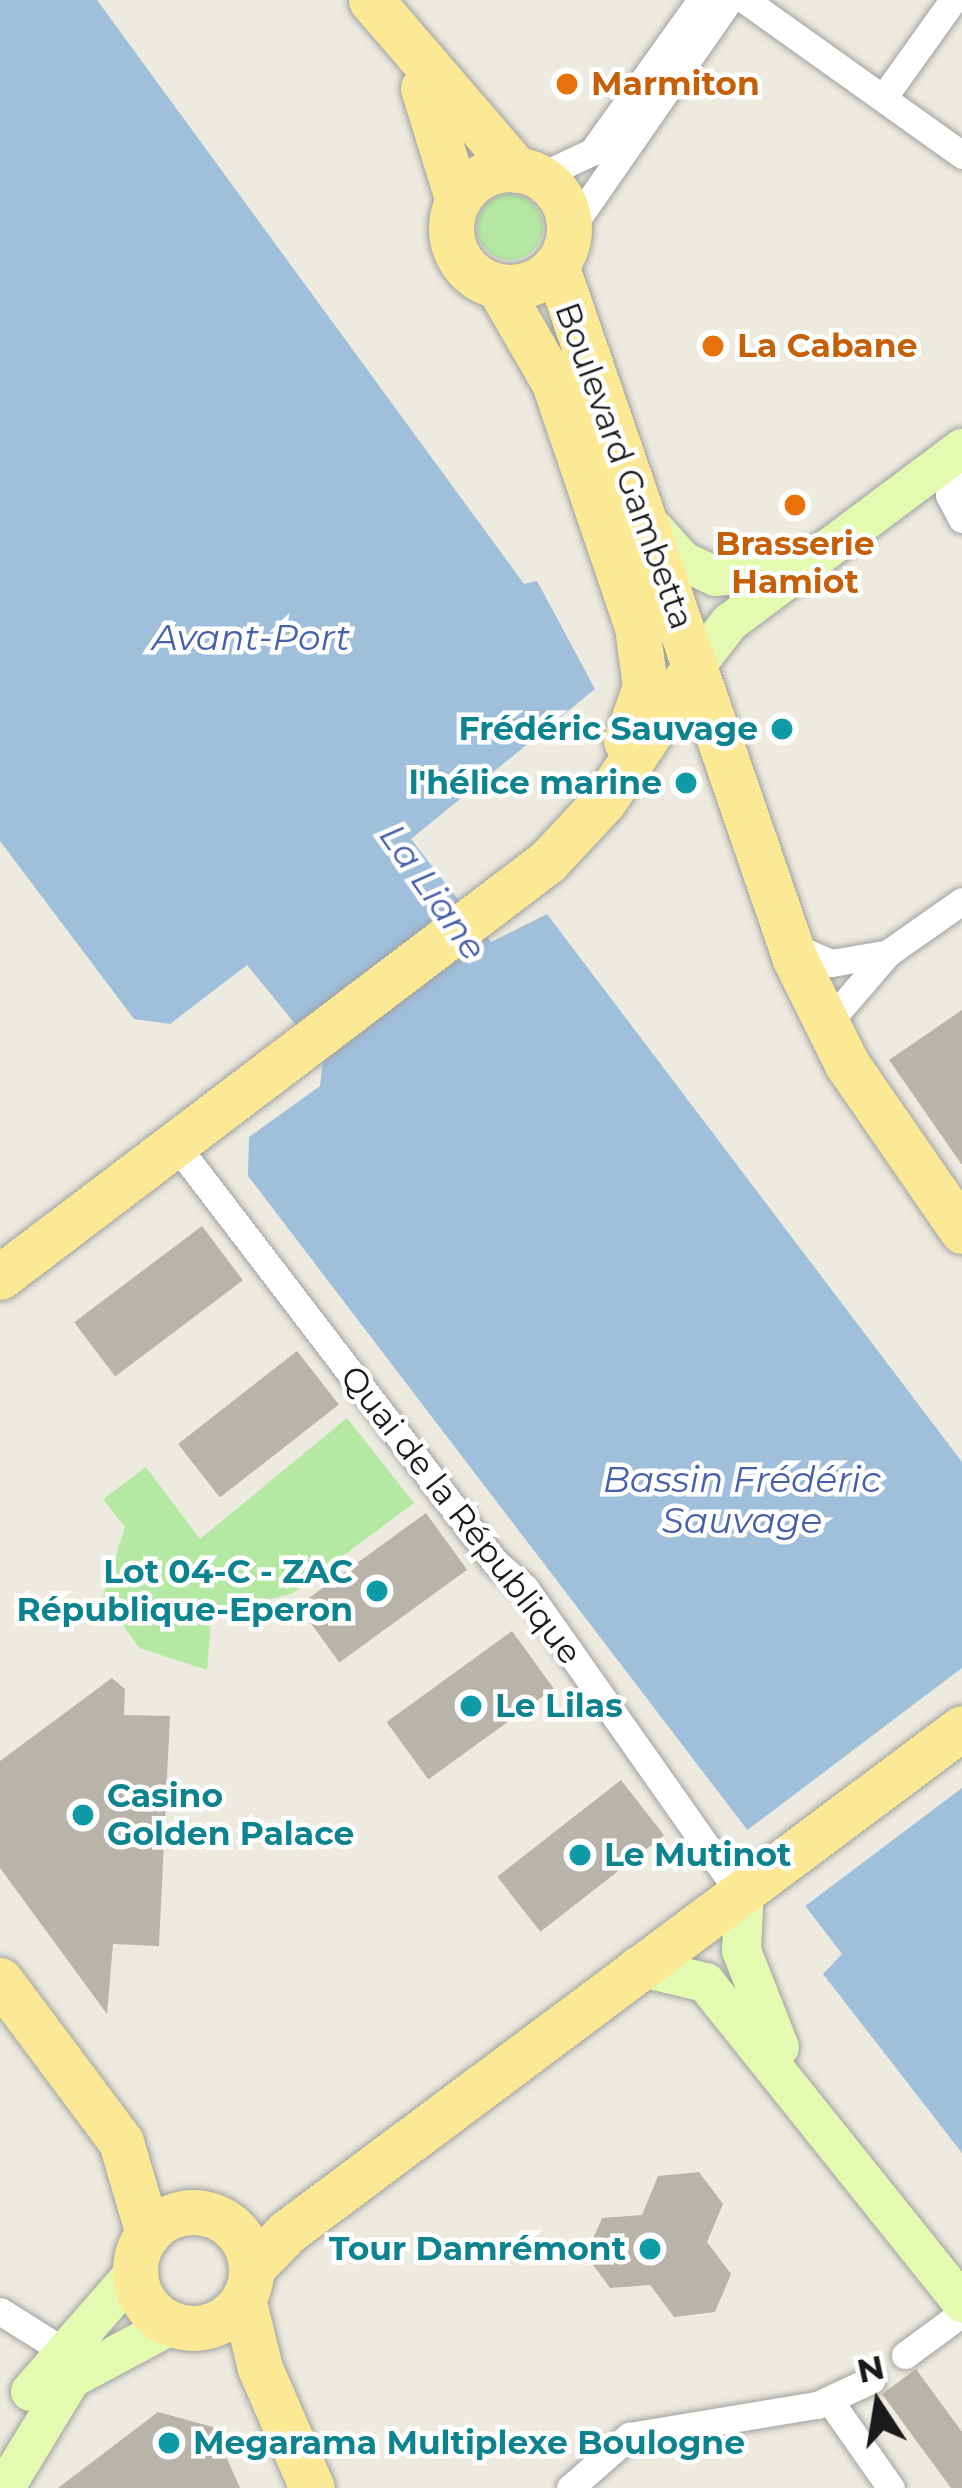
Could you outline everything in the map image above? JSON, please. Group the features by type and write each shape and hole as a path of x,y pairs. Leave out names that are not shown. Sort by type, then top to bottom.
{"main road":[{"path":"382,16 528,173 563,203 562,248 533,282 498,286 470,272 454,249 458,200 441,131 382,16"},
{"path":"458,200 479,178 528,173"},
{"name":"Boulevard Gambetta","path":"562,248 752,840"},
{"name":"Boulevard Gambetta","path":"498,286 554,382 644,652 638,715 585,824"},
{"path":"0,1277 509,893 585,824 729,622 957,454"},
{"path":"654,529 674,554 715,576 763,578 821,555"},
{"path":"638,752 663,736 688,741 752,840 789,944 826,1025 962,1231"},
{"path":"4,2488 71,2378 181,2326 225,2319 286,2232 962,1728"},
{"path":"752,1881 746,1969 799,2088"},
{"path":"637,1966 705,1982 799,2088 962,2303"},
{"path":"0,1980 121,2142 142,2252 146,2303 181,2326 236,2381 290,2488"},
{"path":"0,2444 62,2350 142,2252 177,2215 212,2216 240,2236 260,2368 312,2488"}],"street":[{"path":"884,98 953,0"},
{"path":"724,1 884,98 962,155"},
{"path":"528,173 592,152 724,1"},
{"path":"562,248 724,1"},
{"path":"957,454 947,485 962,519"},
{"path":"826,1025 888,953 962,901"},
{"path":"789,944 831,963 888,953"},
{"name":"Quai de la République","path":"176,1145 495,1562 525,1588 752,1881"},
{"path":"0,2312 62,2350"},
{"path":"905,2355 962,2313"},
{"path":"570,2488 602,2451 644,2431 830,2401 872,2380"},
{"path":"830,2401 891,2488"}],"green space":[{"path":"510,194 533,204 543,227 533,250 510,260 487,250 477,227 487,204"},
{"path":"347,1418 414,1503 293,1593 202,1618 211,1621 207,1670 139,1648 103,1596 125,1527 103,1499 146,1467 200,1539"}],"water":[{"path":"0,0 97,0 524,584 537,581 595,689 411,839 491,942 547,914 962,1462 962,2153 823,1974 842,1954 248,1176 249,1137 320,1086 323,1058 247,965 170,1024 134,1019 0,841"}],"pier":[{"path":"962,1668 962,1788 804,1907 746,1831"}],"building":[{"path":"962,1010 962,1165 889,1060"},
{"path":"202,1226 243,1280 115,1377 74,1322"},
{"path":"297,1351 339,1405 220,1498 178,1444"},
{"name":"Lot 04-C - ZAC République-Eperon","path":"426,1513 467,1570 339,1663 298,1606"},
{"name":"Le Lilas","path":"512,1631 554,1688 428,1780 387,1722"},
{"name":"Casino Golden Palace","path":"112,1678 125,1689 124,1715 170,1716 159,1946 113,1944 107,2014 0,1868 0,1761"},
{"name":"Le Mutinot","path":"621,1780 664,1835 540,1932 497,1877"},
{"name":"Tour Damrémont","path":"699,2172 723,2204 707,2242 731,2274 715,2312 674,2317 650,2285 610,2288 586,2255 602,2218 642,2215 658,2176"},
{"path":"916,2369 962,2432 962,2488 951,2488 882,2394"},
{"name":"Megarama Multiplexe Boulogne","path":"158,2412 213,2427 240,2488 58,2488"}],"place":[{"name":"Marmiton","path":"567,84"},
{"name":"La Cabane","path":"713,346"},
{"name":"Brasserie Hamiot","path":"795,505"},
{"name":"Frédéric Sauvage","path":"782,729"},
{"name":"l'hélice marine","path":"686,783"},
{"name":"Lot 04-C - ZAC République-Eperon","path":"377,1591"},
{"name":"Le Lilas","path":"471,1706"},
{"name":"Casino Golden Palace","path":"83,1815"},
{"name":"Le Mutinot","path":"580,1855"},
{"name":"Tour Damrémont","path":"650,2249"},
{"name":"Megarama Multiplexe Boulogne","path":"169,2443"}],"water label":[{"name":"Avant-Port","path":"251,638"},
{"name":"La Liane","path":"433,892"},
{"name":"Bassin Frédéric Sauvage","path":"742,1500"}]}
